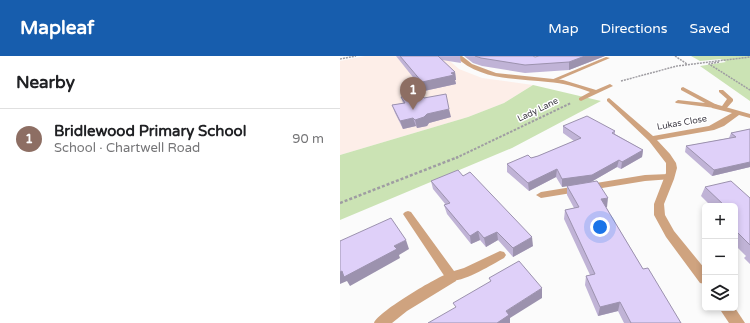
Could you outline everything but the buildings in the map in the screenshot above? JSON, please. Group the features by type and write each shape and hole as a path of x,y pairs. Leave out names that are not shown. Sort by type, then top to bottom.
{"street":[{"path":"458,56 472,67 491,74 554,80 569,83 595,92"},
{"path":"581,99 610,86"},
{"path":"609,100 669,159 672,169 661,199 658,210 659,215 666,227 702,276"},
{"name":"Lukas Close","path":"715,106 750,116"},
{"name":"Lukas Close","path":"650,139 711,128 721,124 738,113"},
{"path":"381,323 402,307 451,277"},
{"path":"728,311 738,323"}],"lane":[{"path":"554,80 608,58"},
{"path":"683,89 715,106"},
{"path":"721,90 730,98 730,101 723,109"},
{"path":"678,102 715,106"},
{"path":"541,195 645,178 669,177"},
{"path":"408,214 451,277 467,272 500,255"}],"path":[{"path":"340,59 356,56"},
{"path":"675,56 687,65"},
{"path":"610,86 643,74 687,65 750,57"},
{"path":"716,61 719,63 709,64 750,90"},
{"name":"Lady Lane","path":"340,203 453,159 581,99"}],"shaded area":[{"path":"365,56 444,56 459,69 482,78 533,85 504,103 468,117 340,155 340,61"}],"green space":[{"path":"691,56 750,56 750,101 700,66 726,62 721,59 700,61"},
{"path":"533,85 601,101 512,148 340,220 340,155 468,117 504,103"}],"place":[{"name":"Bridlewood Primary School","path":"413,110"}]}
